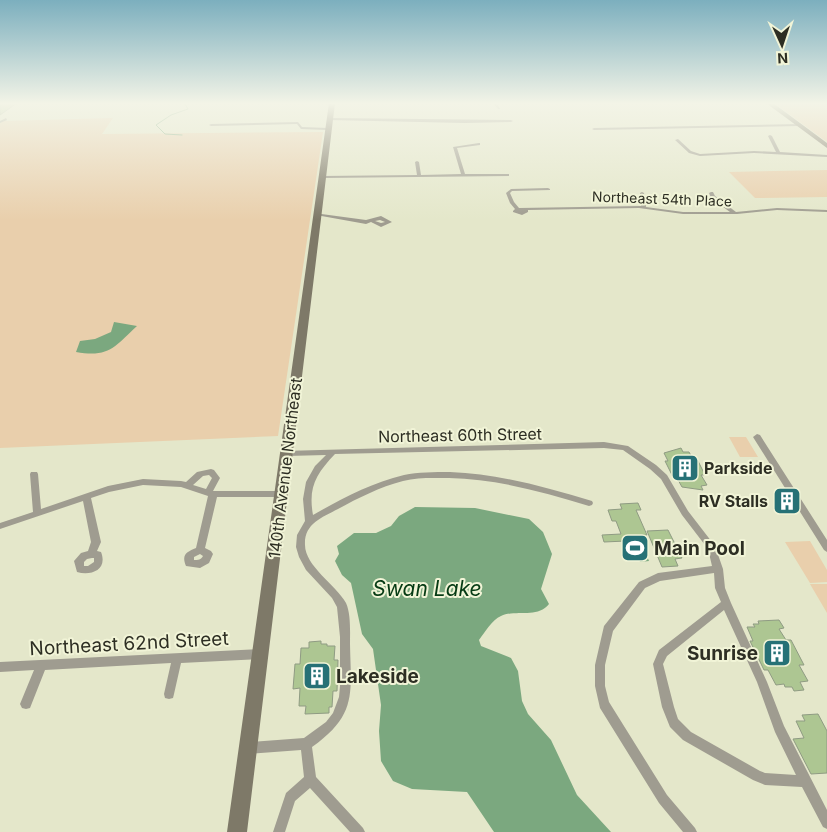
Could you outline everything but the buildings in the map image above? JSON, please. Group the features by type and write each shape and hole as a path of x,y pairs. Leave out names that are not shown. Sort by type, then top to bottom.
{"street":[{"name":"140th Avenue Northeast","path":"237,832 326,142"},
{"path":"679,142 694,154 827,156"},
{"path":"773,142 779,154"},
{"path":"463,175 455,147 479,144"},
{"path":"417,162 419,176"},
{"path":"322,177 507,175"},
{"name":"Northeast 54th Place","path":"548,189 511,190 508,193 512,203 518,209 526,211 560,208 644,207 683,213 735,213 770,209 827,211"},
{"path":"642,193 644,207"},
{"path":"711,193 735,213"},
{"path":"316,214 373,222"},
{"path":"757,437 827,548"},
{"name":"Northeast 60th Street","path":"286,453 604,446 626,448 634,452 664,477 712,548 718,569"},
{"path":"309,520 306,503 308,480 333,452"},
{"path":"188,485 200,474 211,472 216,478 210,493 200,550"},
{"path":"34,474 37,513"},
{"path":"248,748 306,744 335,721 341,712 346,693 342,606 338,596 315,576 304,559 301,547 303,529 309,520 345,501 390,483 404,478 422,476 460,475 505,479 589,503"},
{"path":"0,526 108,488 143,482 188,485 210,493 281,494"},
{"path":"86,496 96,542 92,554"},
{"path":"692,832 663,799 604,704 600,686 600,665 608,629 642,586 658,577 718,569 720,588 762,682 779,728 827,823"},
{"path":"726,603 663,652 658,664 668,707 674,723 687,736 757,776 765,779 805,781"},
{"name":"Northeast 62nd Street","path":"0,668 261,654"},
{"path":"169,694 177,658"},
{"path":"26,704 41,665"},
{"path":"306,744 310,780 359,832"},
{"path":"278,832 290,798 310,780"}],"shaded area":[{"path":"0,142 322,142 278,436 0,448"},
{"path":"827,170 827,197 755,198 729,172"},
{"path":"729,437 746,437 758,457 740,457"},
{"path":"810,541 827,570 827,582 810,583 785,542"},
{"path":"810,584 827,584 827,613"}],"water":[{"path":"114,322 137,326 117,345 104,352 76,352 80,341 95,339 111,332"},
{"name":"Swan Lake","path":"415,507 475,508 529,519 543,532 552,554 541,589 549,604 544,609 533,613 514,613 501,616 492,623 479,640 481,646 511,658 518,671 522,701 528,714 551,740 577,795 611,832 494,832 467,792 412,789 393,781 381,761 379,731 381,705 373,649 362,634 351,583 342,575 335,561 339,554 337,546 354,533 376,533 391,526 399,516"},
{"name":"Main Pool","path":"631,537 639,537 649,561 640,562 636,551 628,551 626,545 634,544"}],"place":[{"name":"Parkside","path":"685,468"},
{"name":"RV Stalls","path":"787,501"},
{"name":"Main Pool","path":"635,548"},
{"name":"Sunrise","path":"777,653"},
{"name":"Lakeside","path":"317,676"}]}
